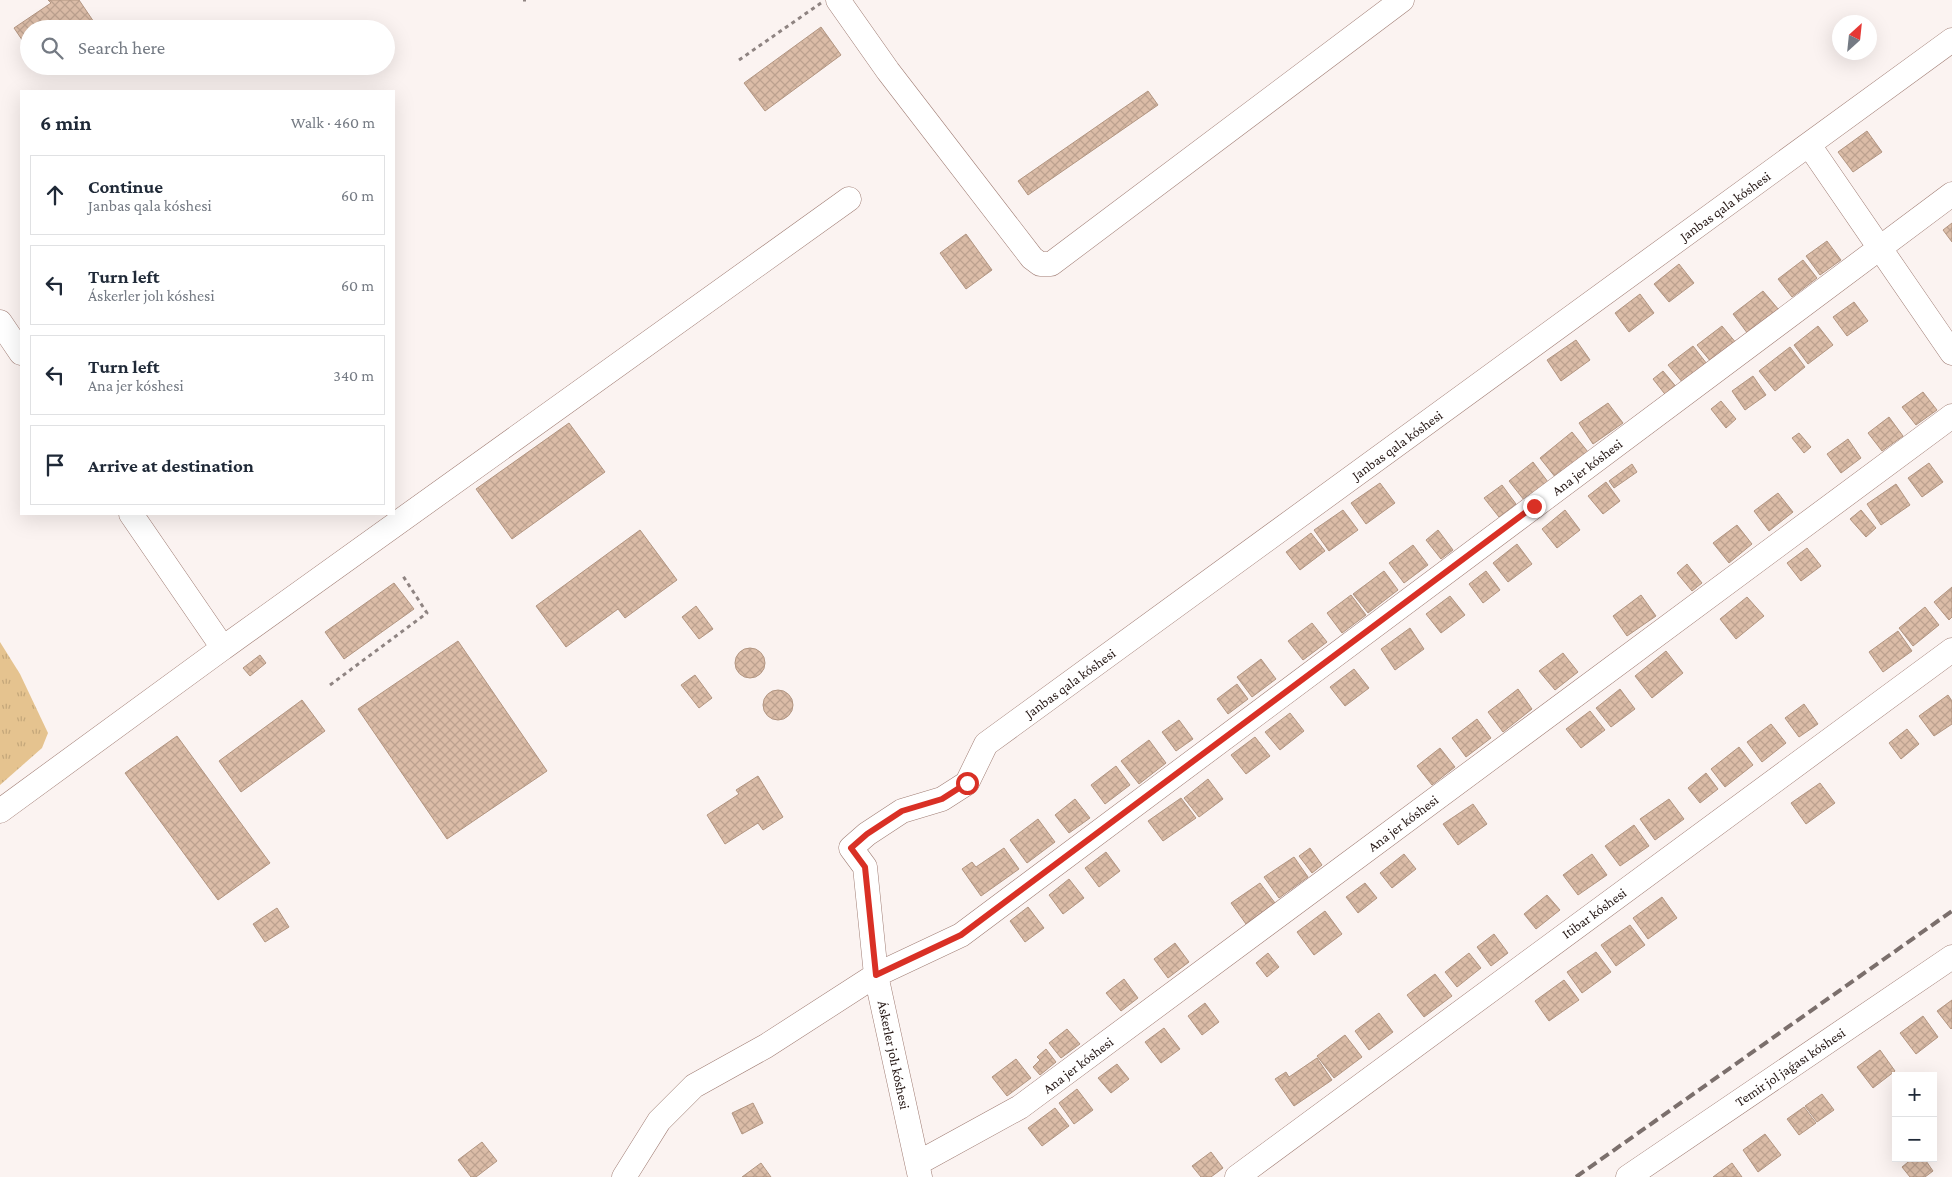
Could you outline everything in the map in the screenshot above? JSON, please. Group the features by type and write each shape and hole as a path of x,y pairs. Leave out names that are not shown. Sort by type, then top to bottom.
{"street":[{"path":"838,0 888,71 1032,258 1040,264 1051,264 1402,0"},
{"name":"Janbas qala kóshesi","path":"851,848 867,834 902,811 942,799 967,783 986,744 1952,40"},
{"path":"1809,145 1952,353"},
{"name":"Ana jer kóshesi","path":"624,1177 659,1121 694,1086 766,1046 876,975 961,935 1952,194"},
{"path":"0,811 223,648 849,199"},
{"path":"0,322 20,352"},
{"name":"Ana jer kóshesi","path":"919,1170 1020,1107 1952,416"},
{"path":"132,515 223,648"},
{"name":"Itibar kóshesi","path":"1236,1177 1952,650"},
{"name":"Áskerler jolı kóshesi","path":"851,848 865,867 876,975 919,1170"},
{"name":"Temir jol jaǵası kóshesi","path":"1628,1177 1952,957"}],"path":[{"path":"739,60 825,0"},
{"path":"330,685 428,613 403,576"}],"green space":[{"path":"0,642 20,674 48,733 42,748 0,785"}],"building":[{"path":"48,0 79,0 93,20 26,20 51,3"},
{"path":"20,24 20,37 14,28"},
{"path":"821,27 841,55 765,111 744,83"},
{"path":"1148,91 1158,105 1028,195 1018,181"},
{"path":"1867,131 1882,152 1853,172 1838,152"},
{"path":"1952,223 1952,242 1943,230"},
{"path":"966,234 992,270 966,289 940,253"},
{"path":"1827,241 1841,260 1820,275 1806,256"},
{"path":"1803,260 1817,278 1792,297 1778,279"},
{"path":"1679,264 1694,283 1669,302 1654,284"},
{"path":"1763,291 1779,310 1748,334 1733,314"},
{"path":"1640,294 1654,313 1629,332 1615,313"},
{"path":"1854,302 1868,321 1847,336 1833,317"},
{"path":"1722,326 1737,344 1712,363 1697,345"},
{"path":"1818,326 1833,345 1808,364 1794,345"},
{"path":"1576,340 1590,360 1561,381 1547,360"},
{"path":"1693,346 1707,364 1683,383 1668,365"},
{"path":"1790,347 1805,367 1775,391 1759,371"},
{"path":"1663,371 1678,389 1668,398 1653,379"},
{"path":"1753,376 1766,395 1745,410 1732,391"},
{"path":"1923,392 1937,410 1916,425 1902,407"},
{"path":"1721,401 1736,419 1726,428 1711,409"},
{"path":"1608,403 1623,423 1593,444 1579,423"},
{"path":"1889,417 1903,436 1882,451 1868,433"},
{"path":"569,423 605,472 512,539 476,489"},
{"path":"1572,432 1588,452 1556,478 1540,458"},
{"path":"1799,433 1811,447 1804,453 1792,438"},
{"path":"1848,439 1861,458 1841,473 1827,454"},
{"path":"1533,462 1548,482 1524,500 1509,481"},
{"path":"1929,463 1943,482 1922,497 1908,478"},
{"path":"1632,464 1637,472 1614,488 1609,481"},
{"path":"1606,482 1620,501 1603,514 1588,496"},
{"path":"1380,483 1395,503 1366,524 1351,503"},
{"path":"1896,484 1910,505 1881,525 1867,504"},
{"path":"1502,485 1516,504 1499,517 1484,498"},
{"path":"1778,493 1793,512 1769,531 1754,511"},
{"path":"1343,510 1358,530 1329,551 1314,530"},
{"path":"1565,510 1580,530 1557,548 1542,529"},
{"path":"1861,510 1876,528 1866,537 1850,519"},
{"path":"1737,525 1752,544 1729,563 1713,543"},
{"path":"640,530 677,580 625,618 618,609 566,647 536,606"},
{"path":"1438,530 1453,550 1441,559 1426,540"},
{"path":"1311,533 1325,551 1300,570 1286,552"},
{"path":"1517,544 1532,564 1508,582 1493,563"},
{"path":"1413,545 1428,565 1404,583 1389,563"},
{"path":"1807,548 1821,566 1801,581 1787,563"},
{"path":"1687,564 1702,583 1692,591 1677,573"},
{"path":"1384,571 1398,590 1368,613 1353,594"},
{"path":"1486,571 1500,590 1483,603 1469,584"},
{"path":"394,583 414,609 344,659 325,632"},
{"path":"1952,587 1952,617 1949,620 1934,602"},
{"path":"1351,595 1366,615 1342,633 1327,613"},
{"path":"1641,595 1656,616 1627,636 1613,616"},
{"path":"1450,596 1465,615 1441,633 1426,614"},
{"path":"1747,597 1764,616 1736,639 1720,619"},
{"path":"696,606 713,629 699,639 682,617"},
{"path":"1925,607 1939,625 1913,646 1899,628"},
{"path":"1312,623 1327,642 1303,660 1288,641"},
{"path":"1410,628 1424,649 1395,670 1381,649"},
{"path":"1898,631 1912,651 1883,672 1869,652"},
{"path":"458,641 547,771 447,839 358,709"},
{"path":"750,648 756,649 764,657 764,669 756,677 750,678 744,677 736,669 735,663 736,657 744,649"},
{"path":"1666,651 1683,673 1652,698 1635,676"},
{"path":"1563,653 1578,672 1555,690 1539,671"},
{"path":"260,655 266,663 250,676 243,668"},
{"path":"1261,659 1276,679 1252,697 1237,677"},
{"path":"1354,669 1369,688 1345,706 1330,687"},
{"path":"695,675 712,698 699,708 681,685"},
{"path":"1237,684 1248,699 1228,714 1217,699"},
{"path":"1518,689 1532,709 1503,732 1488,712"},
{"path":"1620,689 1635,709 1611,727 1596,708"},
{"path":"778,690 789,694 793,705 789,716 778,720 767,716 763,705 767,694"},
{"path":"1948,695 1952,701 1952,724 1934,736 1919,716"},
{"path":"302,700 325,731 241,792 219,761"},
{"path":"1804,704 1818,724 1799,737 1785,718"},
{"path":"1590,711 1605,730 1581,748 1566,729"},
{"path":"1290,713 1304,731 1280,750 1265,732"},
{"path":"1477,719 1491,738 1466,757 1452,738"},
{"path":"1179,720 1193,739 1176,751 1162,732"},
{"path":"1771,724 1786,743 1762,762 1747,742"},
{"path":"1907,729 1919,744 1901,759 1889,743"},
{"path":"177,736 270,863 218,900 125,773"},
{"path":"1255,737 1270,756 1246,774 1231,755"},
{"path":"1149,740 1166,763 1139,784 1121,761"},
{"path":"1739,747 1753,765 1725,787 1711,769"},
{"path":"1440,748 1455,767 1432,785 1417,766"},
{"path":"1116,766 1130,785 1105,804 1091,785"},
{"path":"1706,773 1718,789 1700,803 1688,788"},
{"path":"758,776 783,817 763,830 758,823 725,844 707,815 739,794 736,790"},
{"path":"1208,779 1223,799 1199,817 1184,798"},
{"path":"1820,783 1835,803 1806,824 1791,803"},
{"path":"1181,798 1196,818 1163,841 1148,821"},
{"path":"1075,799 1090,818 1069,833 1055,815"},
{"path":"1669,799 1684,819 1655,840 1640,819"},
{"path":"1473,804 1487,824 1458,845 1443,824"},
{"path":"1038,819 1055,842 1027,863 1010,840"},
{"path":"1634,825 1649,846 1620,866 1605,846"},
{"path":"1004,848 1019,869 981,896 962,869 972,862 976,867"},
{"path":"1310,848 1322,865 1312,873 1299,856"},
{"path":"1106,852 1120,871 1099,887 1085,868"},
{"path":"1404,854 1416,869 1392,888 1380,873"},
{"path":"1592,854 1607,875 1578,895 1563,875"},
{"path":"1294,857 1308,877 1279,898 1264,877"},
{"path":"1069,879 1084,898 1063,914 1049,895"},
{"path":"1260,883 1275,903 1246,924 1231,903"},
{"path":"1365,883 1377,898 1358,913 1346,897"},
{"path":"1547,895 1560,910 1536,929 1524,914"},
{"path":"1662,897 1677,918 1648,939 1633,918"},
{"path":"1028,907 1044,928 1025,942 1010,921"},
{"path":"277,908 289,927 265,942 253,924"},
{"path":"1325,911 1342,934 1314,955 1297,932"},
{"path":"1630,925 1645,945 1616,966 1601,945"},
{"path":"1494,934 1508,953 1491,966 1477,947"},
{"path":"1175,943 1189,962 1168,978 1154,959"},
{"path":"1596,952 1611,972 1582,993 1567,972"},
{"path":"1268,953 1279,967 1267,977 1256,963"},
{"path":"1469,953 1481,968 1457,987 1445,972"},
{"path":"1435,974 1452,996 1424,1017 1407,995"},
{"path":"1124,979 1138,998 1121,1011 1106,993"},
{"path":"1564,980 1579,1000 1549,1021 1535,1001"},
{"path":"1952,1000 1952,1028 1951,1029 1937,1011"},
{"path":"1205,1003 1219,1022 1202,1035 1188,1016"},
{"path":"1379,1013 1393,1032 1369,1050 1355,1031"},
{"path":"1923,1016 1938,1037 1916,1054 1900,1033"},
{"path":"1164,1028 1180,1049 1161,1063 1145,1042"},
{"path":"1067,1029 1080,1044 1061,1058 1049,1043"},
{"path":"1345,1035 1362,1057 1334,1078 1317,1056"},
{"path":"1046,1049 1056,1062 1040,1075 1033,1067 1040,1060 1037,1057"},
{"path":"1880,1050 1895,1071 1873,1088 1857,1067"},
{"path":"1317,1058 1332,1080 1294,1106 1275,1079 1286,1072 1289,1077"},
{"path":"1016,1059 1031,1078 1007,1096 992,1077"},
{"path":"1117,1064 1129,1079 1111,1093 1098,1078"},
{"path":"1077,1089 1093,1110 1074,1124 1059,1103"},
{"path":"1822,1094 1834,1110 1817,1122 1805,1106"},
{"path":"753,1103 763,1123 742,1134 732,1113"},
{"path":"1804,1107 1816,1123 1799,1135 1787,1119"},
{"path":"1055,1108 1069,1126 1042,1146 1028,1128"},
{"path":"1765,1134 1781,1155 1758,1172 1743,1150"},
{"path":"482,1142 497,1161 476,1177 471,1177 458,1160"},
{"path":"1211,1152 1223,1168 1211,1177 1201,1177 1192,1166"},
{"path":"1908,1162 1927,1162 1933,1171 1925,1177 1910,1177 1902,1167"},
{"path":"761,1163 771,1177 742,1177"},
{"path":"1732,1163 1742,1177 1713,1177"}],"railway":[{"path":"1576,1177 1952,911"}],"route":[{"path":"967,783 942,799 902,811 867,834 851,848 865,867 876,975 961,935 1534,506"}]}
